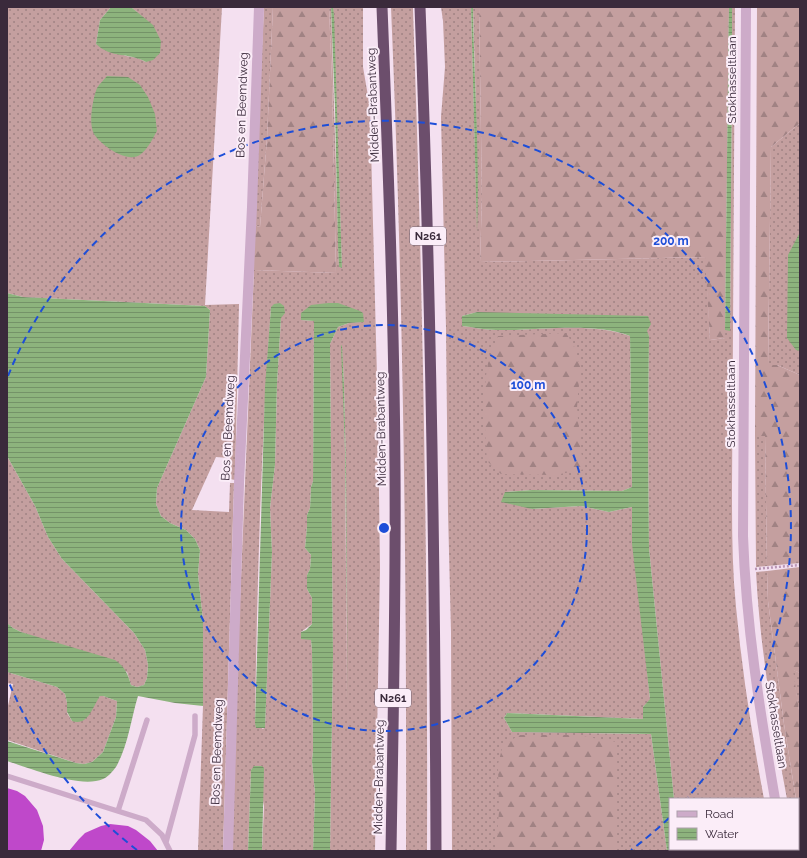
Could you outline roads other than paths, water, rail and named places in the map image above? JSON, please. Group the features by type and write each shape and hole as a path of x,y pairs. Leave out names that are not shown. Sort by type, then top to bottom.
{"highway":[{"name":"Midden-Brabantweg","path":"382,7 387,124 396,544 391,851"},
{"name":"N261","path":"420,7 432,383 436,851"}],"street":[{"name":"Bos en Beemdweg","path":"228,851 238,500 252,207 259,7"},
{"name":"Stokhasseltlaan","path":"746,7 744,577 754,673 775,798"}],"lane":[{"path":"166,842 195,735 195,716"},
{"path":"118,811 147,720"},
{"path":"7,776 146,820 156,829 166,842 170,851"}],"water":[{"path":"111,7 131,7 153,25 161,41 160,53 153,60 146,62 133,57 114,54 102,49 96,44 100,20"},
{"path":"331,7 333,7 334,15 342,268 339,267 338,245"},
{"path":"471,7 473,7 477,148 477,232"},
{"path":"729,7 732,7 732,60 728,60"},
{"path":"730,72 732,75 730,331 725,330 728,74"},
{"path":"107,76 128,77 140,85 148,97 155,114 157,131 146,149 136,157 129,157 115,152 97,138 92,129 91,117 95,92"},
{"path":"799,234 800,351 796,350 787,338 788,255"},
{"path":"7,293 23,297 205,306 210,310 206,377 157,488 156,504 161,516 170,523 186,530 195,539 200,550 198,574 203,620 203,706 175,703 138,696 124,750 116,767 105,778 93,781 69,780 7,761 7,741 76,763 84,764 92,762 103,752 116,717 117,701 100,696 86,718 78,722 72,721 67,712 65,694 57,687 7,672 7,623 21,632 115,660 126,671 131,685 137,687 144,685 147,678 148,665 145,650 134,633 62,559 48,537 35,506 7,456"},
{"path":"280,303 284,306 285,313 281,318 277,384 275,465 270,508 272,552 265,728 256,728 265,387 271,307 274,304"},
{"path":"338,303 360,311 363,313 364,322 349,323 338,327 330,344 333,655 330,851 313,851 315,793 312,761 312,651 311,640 301,639 301,632 306,630 312,624 312,598 307,589 307,575 310,569 311,555 305,548 307,515 310,508 311,487 313,481 314,321 301,320 301,313 311,305"},
{"path":"477,312 648,316 651,324 647,331 649,336 649,548 674,798 669,798 669,850 683,851 667,851 651,734 512,732 504,718 507,713 643,719 643,707 650,699 632,544 632,507 609,512 581,506 532,509 501,502 505,492 532,490 622,491 632,487 630,336 615,331 582,328 487,330 462,326 462,316"},
{"path":"342,345 346,467 348,703 345,451"},
{"path":"254,766 262,766 264,768 262,851 248,851 251,770"}]}
